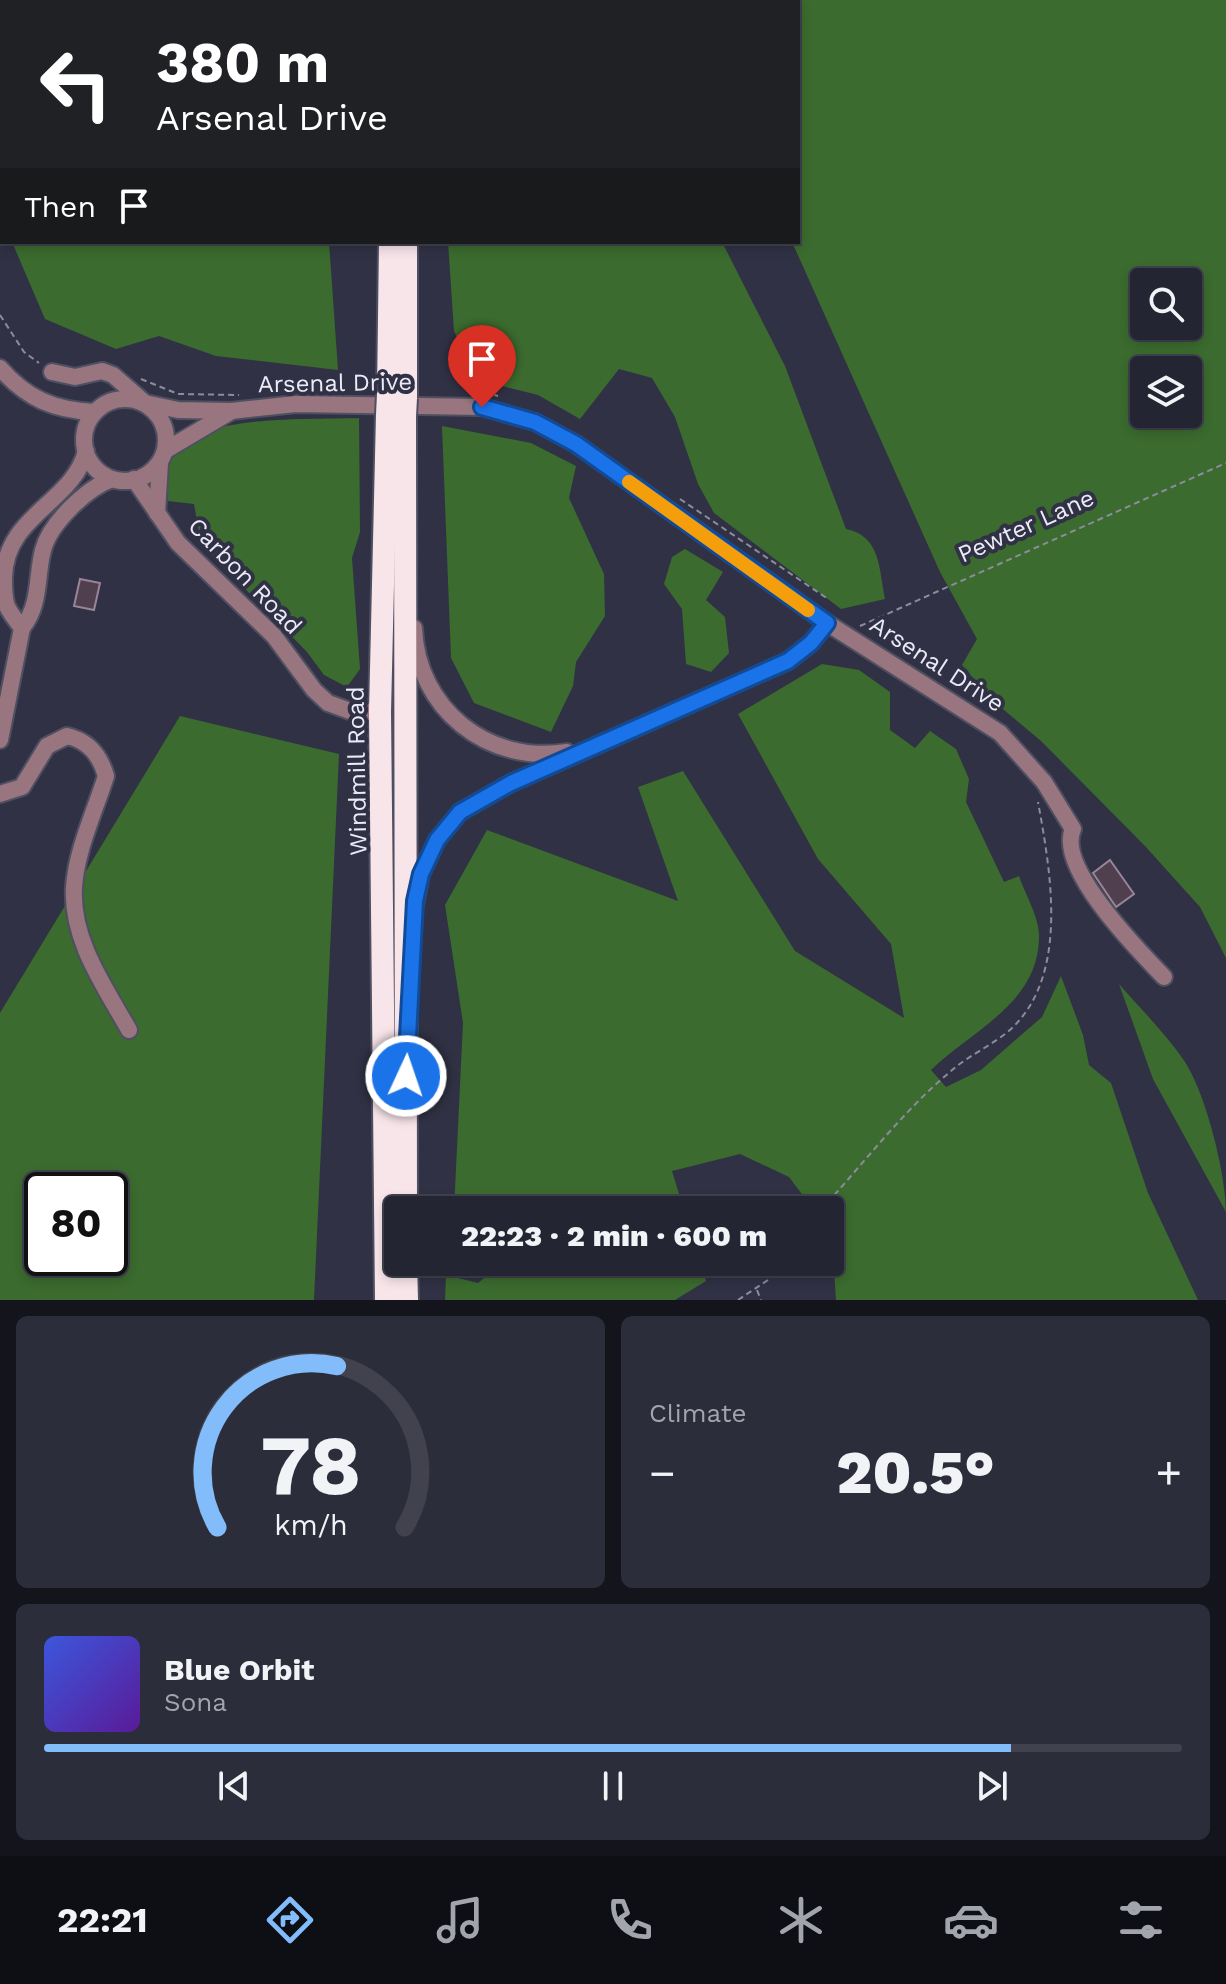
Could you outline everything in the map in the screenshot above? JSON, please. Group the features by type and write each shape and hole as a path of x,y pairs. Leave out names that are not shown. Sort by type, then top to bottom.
{"highway":[{"name":"Windmill Road","path":"390,244 396,406 407,531 406,1196"},
{"name":"Windmill Road","path":"386,1300 380,712 406,244"},
{"path":"406,1276 407,1300"}],"lane":[{"path":"0,368 30,398 91,418"},
{"path":"0,740 22,628 34,610 43,549 50,534 98,484 112,479 134,479 151,472 163,456 164,424 113,375 102,371 75,377 52,372"},
{"path":"22,628 6,609 3,600 4,558 14,539 79,469 86,451 91,418 118,399 145,403"},
{"name":"Arsenal Drive","path":"145,403 178,410 231,411 296,404 482,407 535,422 576,444 827,623 1000,733 1024,755 1073,829 1069,839 1071,856 1089,886 1127,937 1164,977"},
{"name":"Arsenal Drive","path":"163,456 231,411"},
{"path":"86,451 100,472 112,479"},
{"name":"Carbon Road","path":"157,513 163,456"},
{"name":"Carbon Road","path":"134,479 178,543 274,636 314,690 328,703 350,711 380,712"},
{"path":"34,516 50,534"},
{"path":"407,531 420,670 431,693 451,717 493,744 548,755 633,730"},
{"path":"406,1049 415,901 421,874 437,840 460,812 485,797 788,661 811,643 827,623"},
{"path":"0,794 22,787 47,746 54,741 67,736 77,738 97,753 106,776 78,867 74,888 75,910 85,951 129,1030"}],"path":[{"name":"Pewter Lane","path":"844,633 1226,463"},
{"path":"834,1196 950,1071 1011,1029 1037,998 1049,961 1047,860 1038,799"},
{"path":"738,1300 757,1289 770,1276"},
{"path":"757,1289 761,1300"}],"green space":[{"path":"800,0 1226,0 1226,958 1200,907 1145,846 1041,741 991,699 962,665 977,639 940,572 793,244 800,244"},
{"path":"13,244 329,244 338,370 216,356 159,336 116,349 45,319"},
{"path":"448,244 723,244 785,366 846,529 857,533 872,546 885,599 841,609 714,513 698,484 675,417 652,378 619,369 580,419 538,395 477,380 454,331"},
{"path":"359,418 360,532 352,558 360,669 347,687 324,675 307,652 201,544 194,504 168,501 164,468 166,458 178,443 225,426 284,420"},
{"path":"442,426 531,443 576,466 569,498 604,574 605,616 576,662 573,686 551,732 474,703 451,658"},
{"path":"685,549 723,572 706,600 725,617 729,653 711,672 686,664 682,609 664,584 672,557"},
{"path":"822,664 859,670 890,692 890,730 915,748 930,731 956,749 969,779 966,802 1004,882 1019,876 1037,921 1039,935 1036,959 1016,997 931,1070 946,1087 981,1070 1042,1017 1061,976 1083,1035 1089,1065 1111,1083 1148,1193 1198,1300 836,1300 834,1276 844,1276 844,1196 803,1196 789,1177 740,1154 672,1171 680,1196 455,1196 463,1023 445,905 487,830 678,901 638,787 683,771 795,951 904,1018 891,944 818,859 738,714"},
{"path":"180,716 339,754 314,1300 0,1300 0,1013"},
{"path":"1119,984 1168,1039 1183,1059 1199,1090 1213,1132 1226,1212 1153,1079"},
{"path":"446,1276 478,1283 486,1276 704,1276 706,1281 675,1300 445,1300"}],"building":[{"path":"80,579 100,583 94,610 74,606"},
{"path":"1110,860 1134,894 1116,907 1093,873"}],"slow traffic":[{"path":"629,482 808,610"}],"route":[{"path":"406,1076 415,901 421,874 437,840 460,812 511,783 788,661 811,643 827,623 576,444 535,422 482,407"}]}
